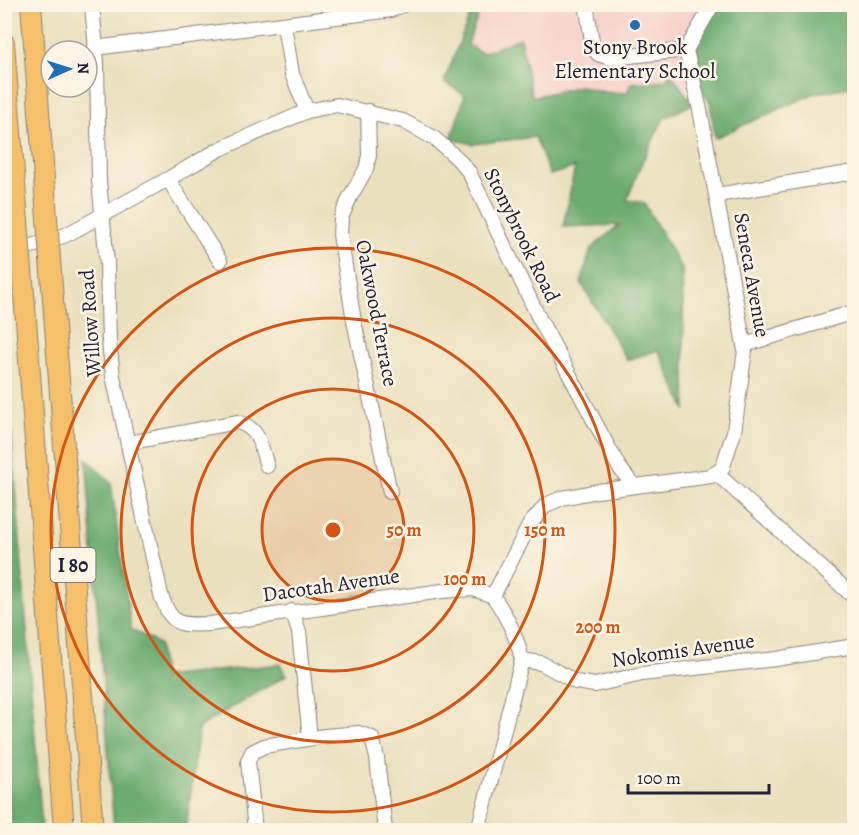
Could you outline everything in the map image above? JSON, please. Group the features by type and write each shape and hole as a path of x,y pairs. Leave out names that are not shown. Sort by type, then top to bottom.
{"highway":[{"name":"I 80","path":"31,4 93,831"},
{"name":"I 80","path":"4,44 64,831"}],"street":[{"name":"Willow Road","path":"92,4 94,39"},
{"path":"99,48 391,10 405,4"},
{"path":"586,4 593,47 598,54 611,58 686,50 713,4"},
{"path":"284,25 292,75 307,111"},
{"name":"Seneca Avenue","path":"686,50 717,195 744,345 734,432 722,470 716,473"},
{"name":"Willow Road","path":"97,99 99,181 113,376 161,595 172,619 183,625"},
{"name":"Stonybrook Road","path":"4,255 66,235 220,149 307,111 337,105 403,121 434,138 469,172 539,318 619,467 633,485"},
{"name":"Oakwood Terrace","path":"368,111 369,156 366,169 350,197 342,218 340,235 354,321 363,353 390,492"},
{"path":"717,195 855,172"},
{"path":"168,179 220,261"},
{"path":"744,345 855,312"},
{"path":"128,443 237,422 249,426 256,434 267,466"},
{"path":"478,831 518,684 522,660 514,633 493,596 530,524 546,505 562,498 633,485 711,476 716,473 855,597"},
{"name":"Dacotah Avenue","path":"183,625 210,624 442,591 473,589 493,596"},
{"path":"292,611 299,632 310,738"},
{"name":"Nokomis Avenue","path":"522,660 542,663 576,682 595,685 642,674 776,659 855,646"},
{"path":"255,831 248,761 252,752 264,746 359,733 372,738 385,831"}],"shaded area":[{"path":"482,5 718,5 697,49 700,81 685,91 671,74 665,80 631,83 627,93 604,92 580,86 532,97 483,53 467,45"}],"green space":[{"path":"474,5 482,5 467,45 483,53 520,38 532,97 580,86 604,92 627,93 631,83 665,80 671,74 693,104 664,118 642,162 627,200 644,203 682,269 686,410 658,350 627,360 581,283 591,249 619,225 563,227 575,167 550,175 535,137 473,144 451,139 465,95 444,82"},
{"path":"718,5 854,5 854,86 815,93 715,138 710,102 702,91 697,35"},
{"path":"8,384 42,830 12,830 8,791 5,791 4,386"},
{"path":"86,458 111,483 131,629 159,644 163,677 280,664 287,675 199,727 186,830 114,830"}],"place":[{"name":"Stony Brook Elementary School","path":"635,25"}]}
